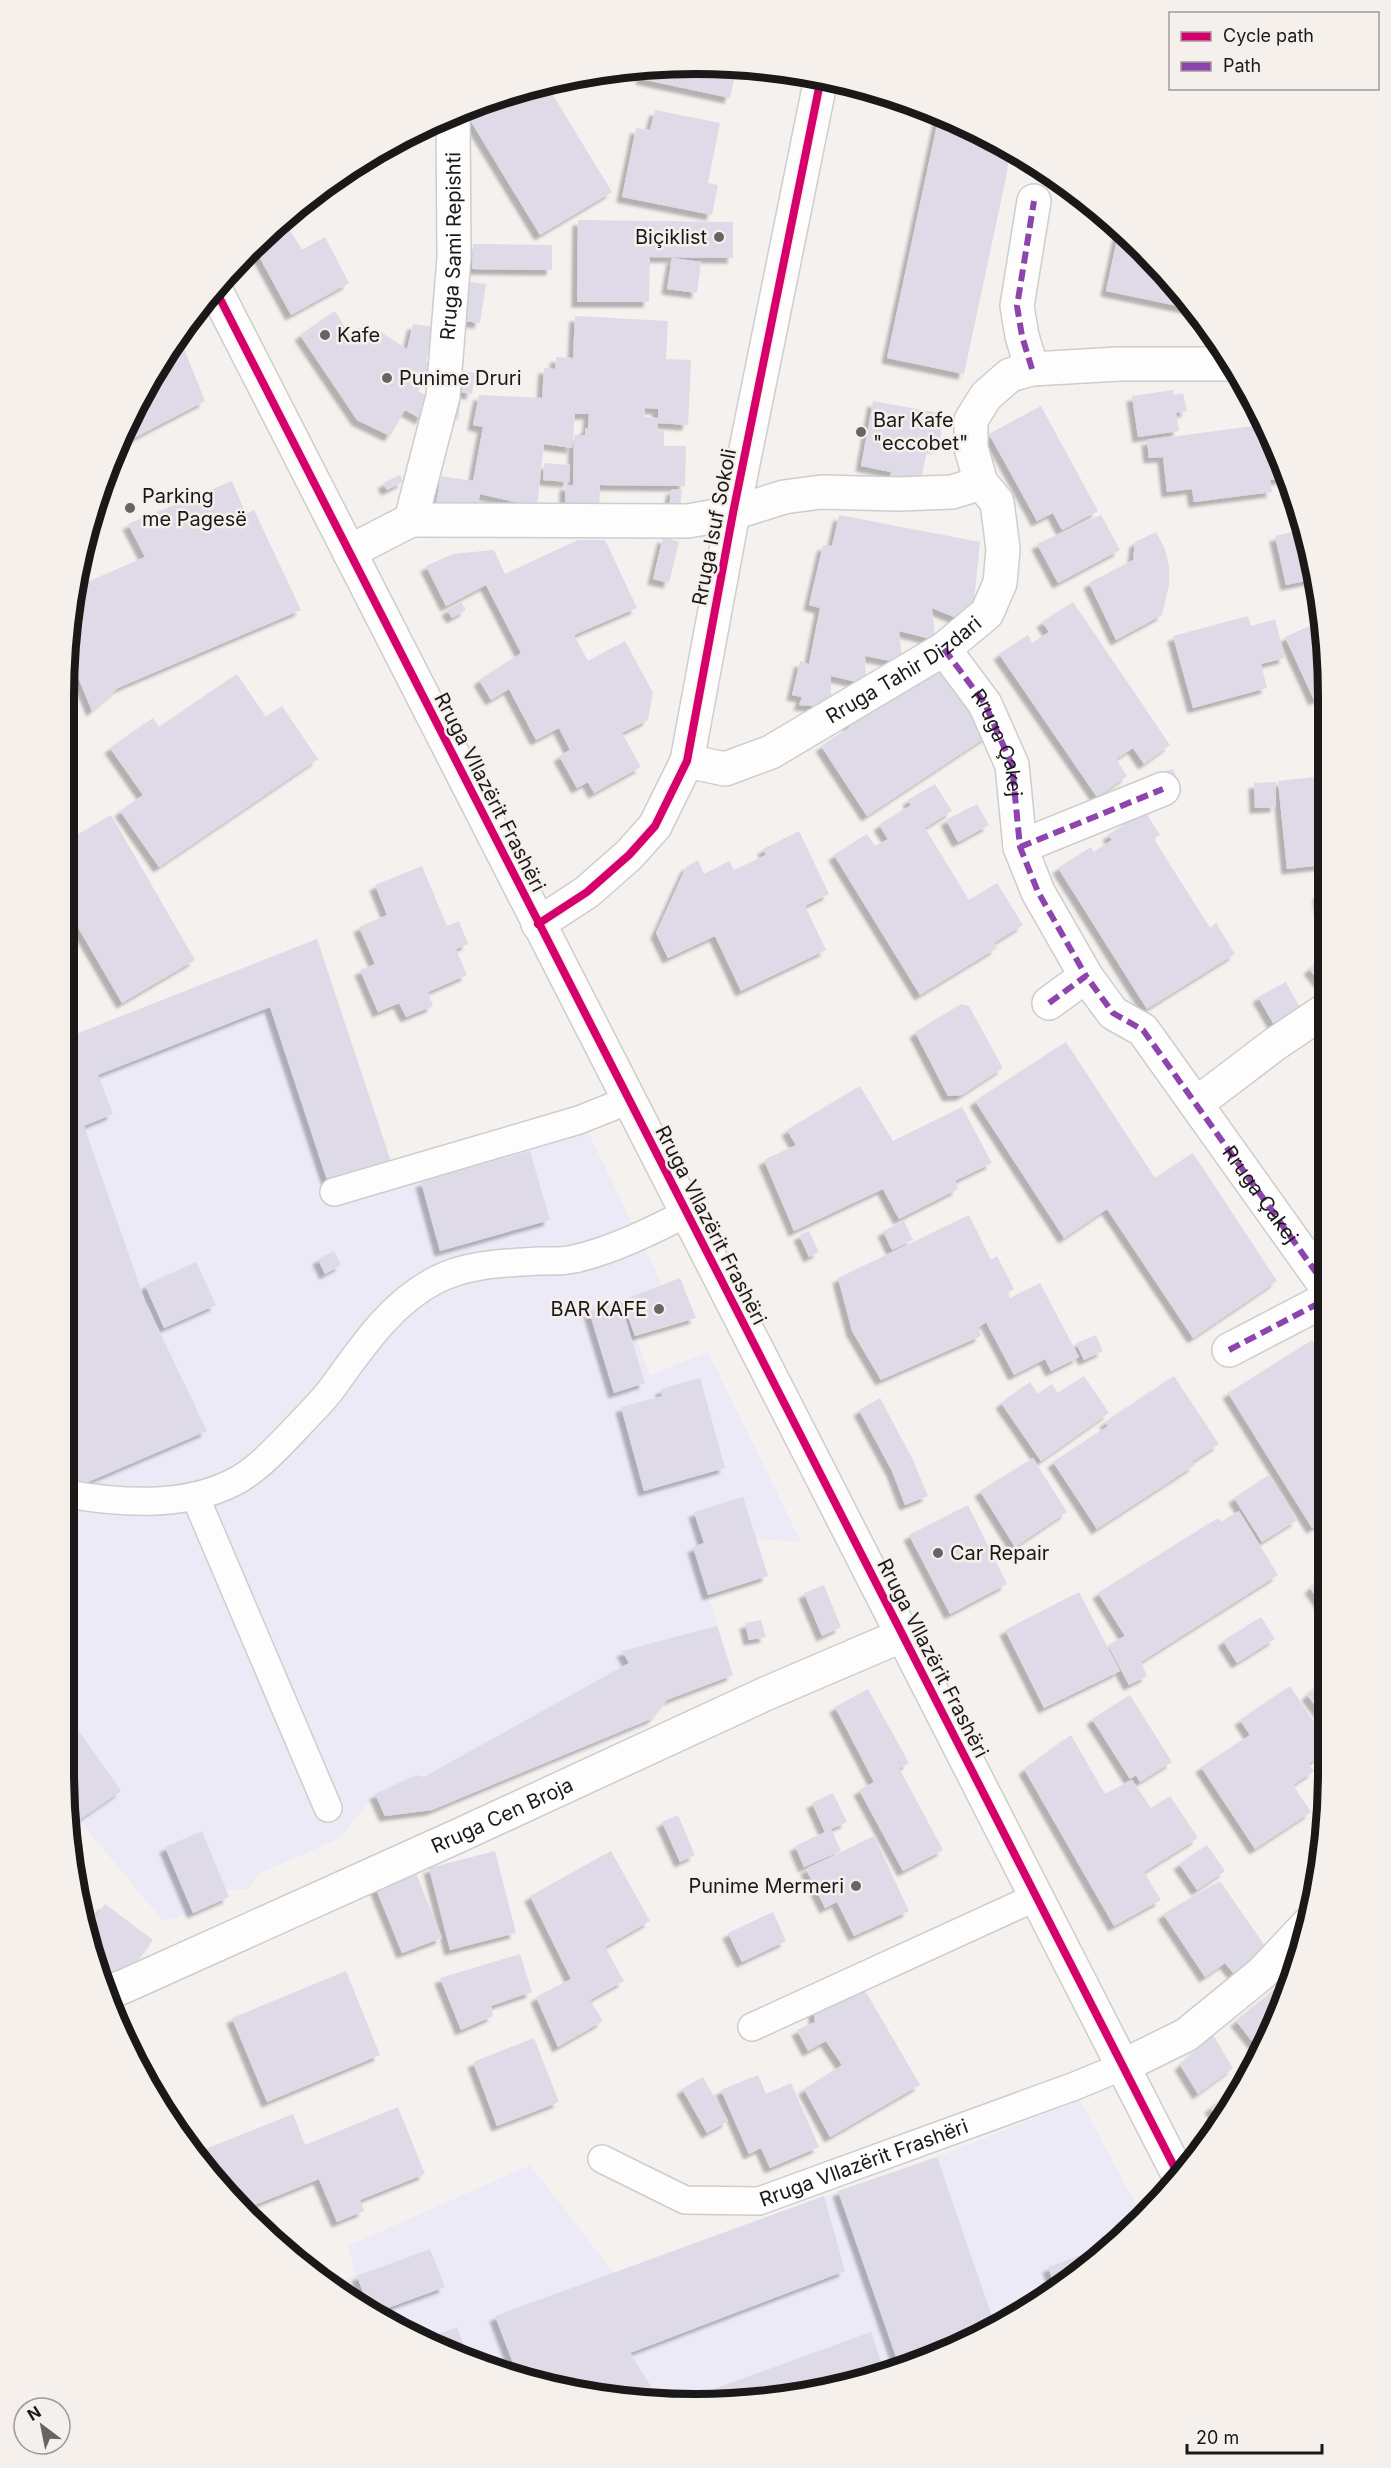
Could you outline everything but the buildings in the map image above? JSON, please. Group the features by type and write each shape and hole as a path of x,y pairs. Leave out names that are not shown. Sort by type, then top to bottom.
{"street":[{"name":"Rruga Isuf Sokoli","path":"538,924 587,892 629,855 655,826 687,761 819,86"},
{"name":"Rruga Sami Repishti","path":"411,520 443,396 453,257 453,123"},
{"path":"1032,369 1022,336 1017,306 1034,201"},
{"name":"Rruga Vllazërit Frashëri","path":"219,296 1175,2168"},
{"name":"Rruga Tahir Dizdari","path":"687,761 725,769 771,752 944,649 987,613 1000,583 1003,549 997,502 981,483 971,448 971,420 986,396 1010,375 1032,369 1119,364 1221,364"},
{"name":"Rruga Isuf Sokoli","path":"411,520 688,521 734,513 784,496 820,492 899,494 952,492 981,483"},
{"path":"349,552 411,520"},
{"name":"Rruga Çakej","path":"944,649 985,704 1012,765 1020,847 1038,892 1086,976 1113,1013 1143,1030 1318,1275"},
{"path":"1020,847 1163,789"},
{"path":"1049,1003 1086,976"},
{"path":"1196,1104 1275,1044 1318,1015"},
{"path":"1229,1350 1318,1304"},
{"name":"Rruga Cen Broja","path":"114,1990 460,1835 765,1694 903,1635"},
{"name":"Rruga Vllazërit Frashëri","path":"1123,2066 1186,2035 1262,1973 1294,1939"}],"lane":[{"path":"334,1192 579,1120 629,1100"},
{"path":"74,1495 143,1502 195,1496 233,1483 276,1450 331,1390 368,1338 402,1304 436,1280 469,1268 508,1263 572,1260 610,1248 687,1213"},
{"path":"195,1496 327,1808"},
{"path":"752,2027 1036,1897"},
{"name":"Rruga Vllazërit Frashëri","path":"602,2159 685,2200 759,2201 1075,2086 1123,2066"}],"shaded area":[{"path":"317,939 391,1162 585,1126 662,1284 622,1300 650,1375 708,1352 801,1542 756,1539 768,1576 708,1595 733,1675 667,1700 653,1718 433,1810 385,1816 375,1795 340,1838 258,1874 248,1889 227,1890 229,1897 193,1913 163,1921 80,1821 76,1823 74,1772 74,1035"},
{"path":"1080,2100 1138,2209 1106,2240 1081,2255 1082,2259 1041,2290 971,2330 934,2347 856,2373 817,2383 736,2393 655,2393 614,2389 574,2383 535,2373 457,2347 420,2330 384,2311 338,2282 356,2276 348,2246 530,2165 614,2273 937,2157"}],"marked path":[{"path":"1032,369 1022,336 1017,306 1034,201"},
{"path":"944,649 985,704 1012,765 1020,847 1038,892 1086,976"},
{"path":"1020,847 1163,789"},
{"path":"1049,1003 1086,976 1113,1013 1143,1030 1318,1275"},
{"path":"1229,1350 1318,1304"}],"cycle path":[{"path":"538,924 587,892 629,855 655,826 687,761 733,513 819,86"},
{"path":"219,296 1175,2168"}],"place":[{"name":"Biçiklist","path":"719,237"},
{"name":"Kafe","path":"325,335"},
{"name":"Punime Druri","path":"387,378"},
{"name":"Bar Kafe \"eccobet\"","path":"861,432"},
{"name":"Parking me Pagesë","path":"130,508"},
{"name":"BAR KAFE","path":"659,1309"},
{"name":"Car Repair","path":"938,1553"},
{"name":"Punime Mermeri","path":"856,1886"}]}
